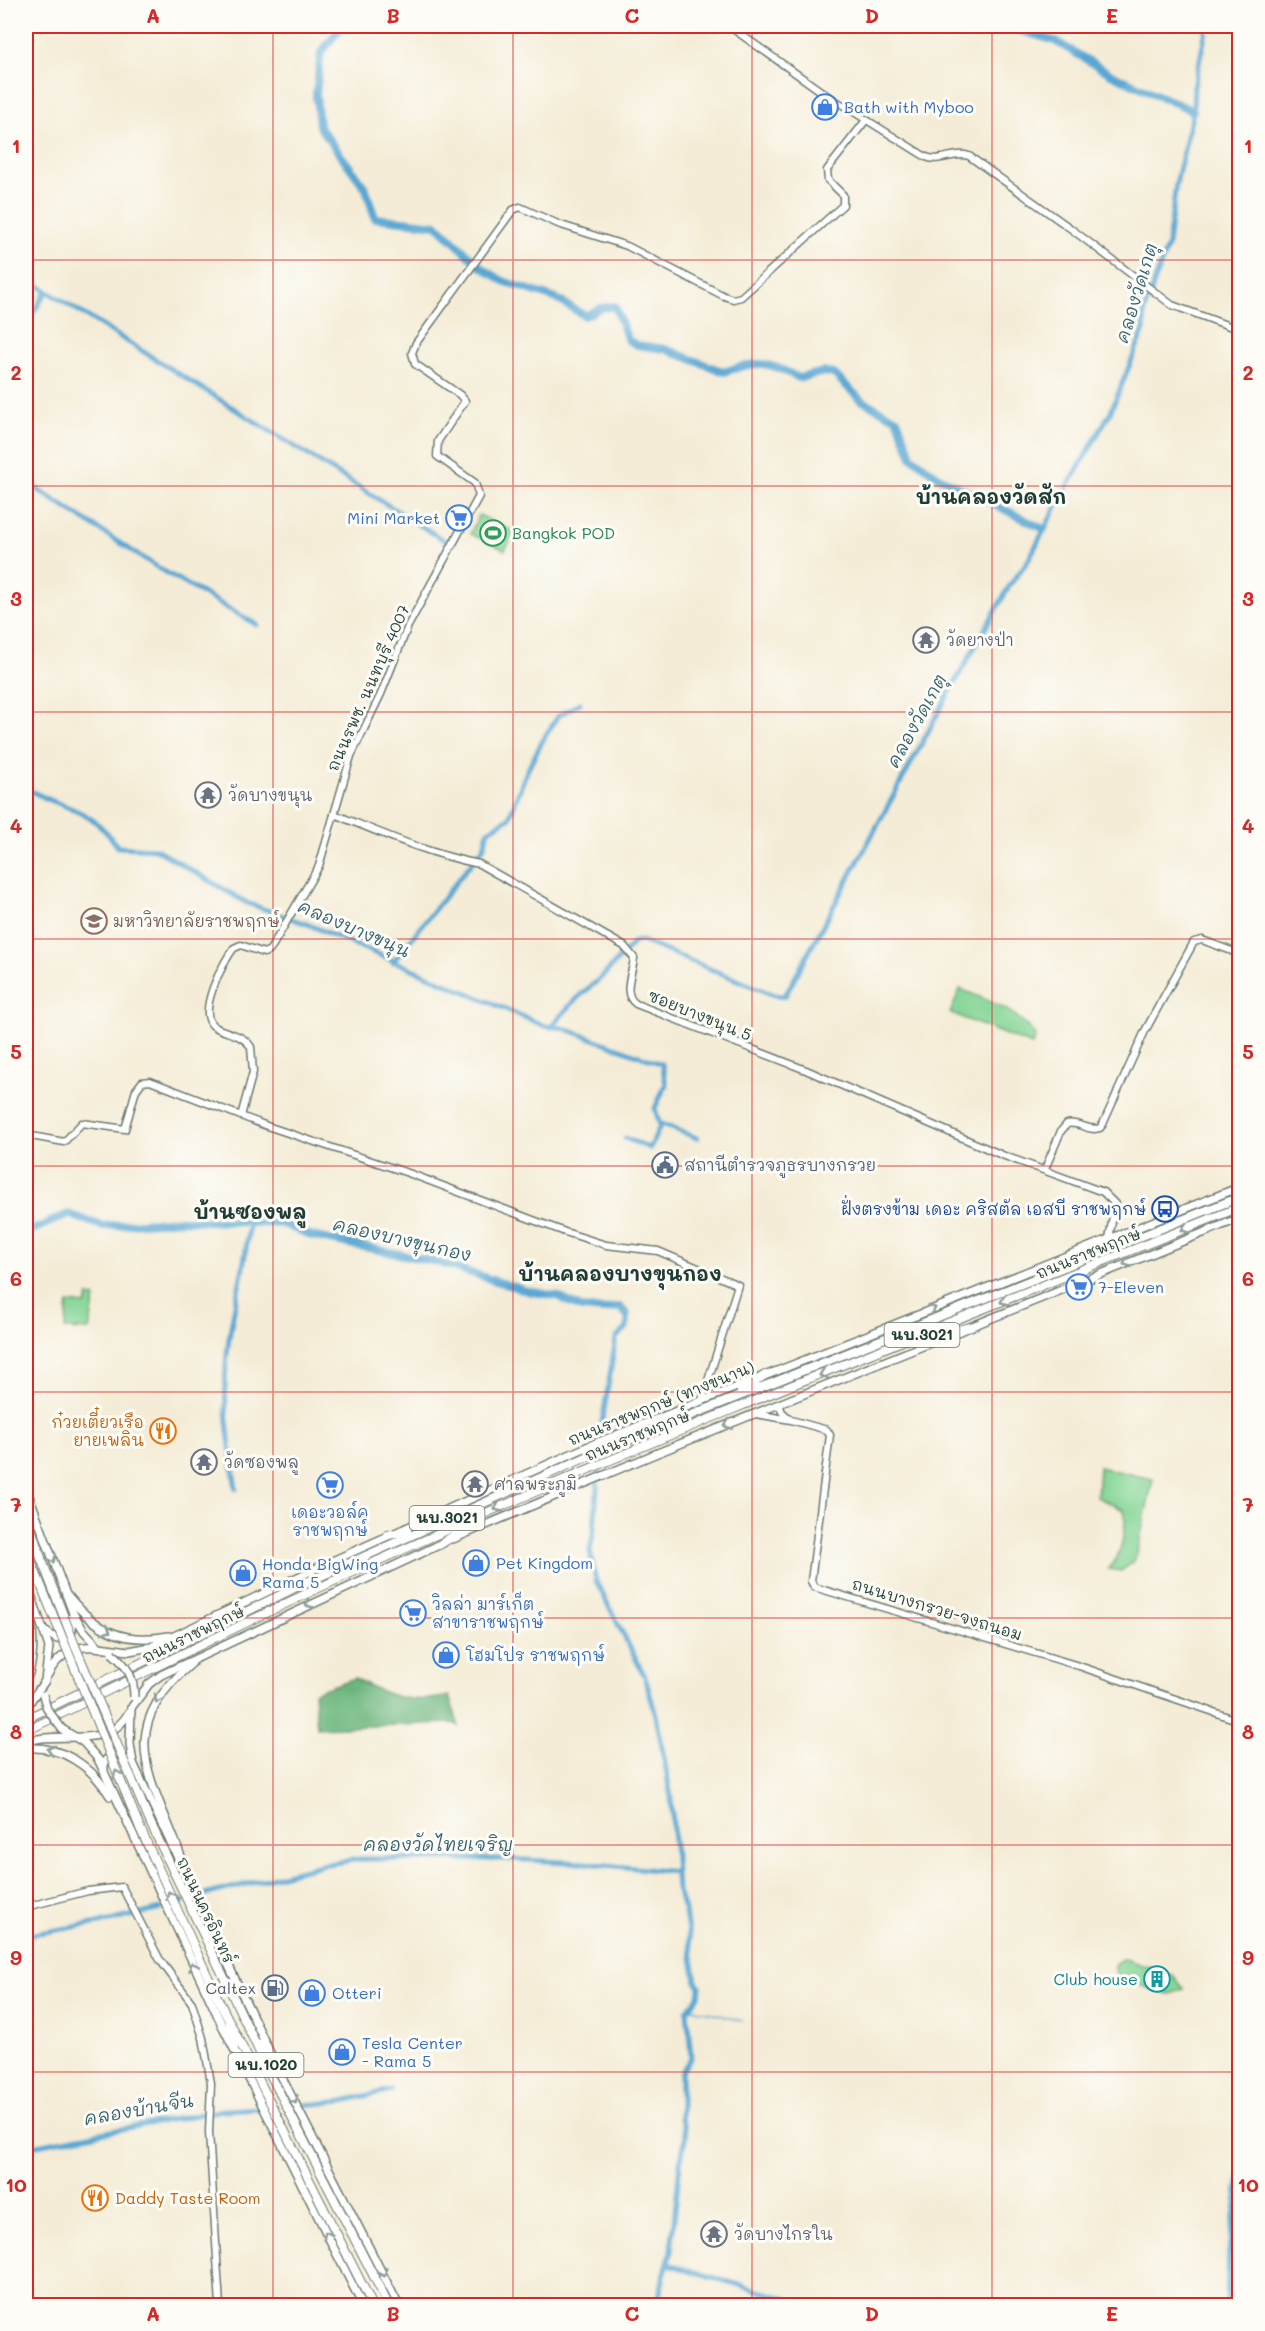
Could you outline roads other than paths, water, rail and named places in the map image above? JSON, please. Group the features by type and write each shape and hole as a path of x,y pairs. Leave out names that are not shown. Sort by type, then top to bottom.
{"main road":[{"name":"ถนนราชพฤกษ์ (ทางขนาน)","path":"99,1647 142,1650 388,1535 604,1440 1239,1187"},
{"name":"ถนนราชพฤกษ์","path":"26,1719 425,1527 591,1455 1239,1197"},
{"name":"ถนนราชพฤกษ์","path":"26,1731 267,1612 478,1516 605,1462 1239,1207"},
{"name":"นบ.3021","path":"131,1708 154,1678 439,1545 592,1480 1239,1218"},
{"path":"928,1333 936,1335 971,1327"},
{"path":"725,1401 765,1376"},
{"path":"26,1488 73,1613 84,1631 99,1647"},
{"name":"ถนนนครอินทร์","path":"26,1514 80,1659 150,1822 246,2023 389,2306"},
{"path":"439,1545 473,1524 478,1516"},
{"path":"388,1535 425,1527"},
{"name":"ถนนนครอินทร์","path":"26,1547 140,1828 248,2059 373,2306"},
{"path":"26,1580 46,1632 49,1647 44,1695 46,1709 62,1729 74,1737"},
{"path":"64,1591 92,1620 115,1635 151,1639 174,1635"},
{"path":"26,1602 33,1654 26,1682"},
{"path":"46,1632 57,1639 65,1638 72,1631 73,1613"},
{"path":"26,1707 63,1655 85,1646 99,1647 112,1653 123,1661 130,1673 134,1697 131,1708 126,1719 108,1734 96,1737 39,1738 26,1742"},
{"path":"193,1893 152,1785 145,1742 148,1720 159,1696 171,1681 199,1657"},
{"name":"ถนนนครอินทร์","path":"131,1708 130,1744 134,1762 193,1893 279,2072 399,2306"},
{"name":"นบ.1020","path":"74,1737 91,1750 104,1773 222,2025 363,2306"},
{"path":"26,1748 49,1749 78,1762 103,1784 123,1815"},
{"path":"104,1773 104,1762 114,1752 134,1762"},
{"path":"246,2023 279,2072"},
{"path":"222,2025 248,2059"}],"street":[{"path":"729,26 866,120 930,159 961,154 969,156 1172,305 1239,330"},
{"name":"ถนนรพช. นนทบุรี 4007","path":"241,1116 253,1072 251,1047 245,1040 211,1024 206,1017 207,1008 234,948 241,945 267,952 319,866 351,756 381,694 408,626 479,496 475,483 441,461 435,452 438,441 464,404 462,397 415,364 412,357 416,343 513,210 523,207 558,224 627,246 724,296 737,299 843,205 841,191 828,180 827,170 866,120"},
{"name":"ซอยบางขนุน 5","path":"334,814 392,838 467,863 476,863 627,948 634,961 628,992 631,1000 636,1004 806,1070 1002,1155 1093,1188 1113,1199 1116,1209 1109,1239"},
{"path":"1045,1169 1061,1131 1067,1124 1076,1124 1094,1130 1103,1124 1145,1031 1194,942 1202,940 1239,954"},
{"path":"26,1135 64,1142 71,1137 75,1128 88,1122 125,1129 136,1090 144,1081 411,1174 581,1238 667,1254 738,1285 702,1400"},
{"path":"779,1404 782,1412 790,1419"},
{"name":"ถนนบางกรวย-จงถนอม","path":"756,1413 790,1419 827,1430 831,1440 826,1458 811,1581 814,1587 1069,1663 1239,1721"},
{"path":"26,1907 118,1886 125,1890 160,1960 186,1992 199,2020 209,2061 220,2306"}],"waterway":[{"path":"342,26 321,53 316,94 319,126 366,189 375,218 437,225 481,267 503,281 557,299 585,316 601,308 615,306 628,340 637,345 665,349 724,372 746,365 763,364 799,378 824,372 834,374 861,400 897,419 912,457 939,477 1044,529"},
{"path":"1005,26 1055,41 1111,74 1193,111"},
{"name":"คลองวัดเกตุ","path":"551,1027 634,942 642,941 774,995 785,996 955,682 1010,585 1029,559 1110,413 1144,330 1144,311 1168,244 1176,184 1193,111 1194,87 1207,26"},
{"path":"26,278 450,544"},
{"path":"26,325 46,292"},
{"path":"26,482 160,569 257,625"},
{"path":"393,962 484,847 488,831 509,818 526,773 558,716 580,703"},
{"name":"คลองบางขนุน","path":"26,788 86,815 107,833 118,847 156,849 247,903 307,924 545,1026 563,1028 662,1064 666,1084 655,1108 659,1123 697,1138"},
{"path":"625,1138 650,1148 661,1124"},
{"name":"คลองบางขุนกอง","path":"26,1229 30,1231 68,1214 102,1226 181,1220 283,1224 311,1236 437,1262 527,1291 557,1296 581,1308 603,1310 620,1307 627,1315"},
{"path":"236,1489 225,1382 230,1330 246,1253 249,1222"},
{"path":"627,1315 627,1328 616,1338 602,1423 594,1528 590,1551 596,1581 645,1677 656,1715 671,1797 677,1889 685,1912 696,1982 700,1986 699,1996 687,2011 691,2057 681,2073 681,2118 686,2135 680,2163 671,2251 656,2306"},
{"name":"คลองวัดไทยเจริญ","path":"204,1895 321,1865 360,1859 507,1859 586,1863 676,1872"},
{"name":"คลองวัดไทยเจริญ","path":"26,1935 105,1922 161,1909"},
{"path":"689,2007 742,2021"},
{"name":"คลองบ้านจีน","path":"304,2105 343,2101 391,2090"},
{"name":"คลองบ้านจีน","path":"26,2147 223,2110 259,2108"},
{"path":"1227,2306 1229,2252 1240,2175"},
{"path":"668,2264 811,2306"}],"place":[{"name":"Bath with Myboo","path":"825,107"},
{"name":"Mini Market","path":"459,518"},
{"name":"Bangkok POD","path":"493,533"},
{"name":"วัดยางป่า","path":"926,640"},
{"name":"วัดบางขนุน","path":"208,795"},
{"name":"มหาวิทยาลัยราชพฤกษ์","path":"94,921"},
{"name":"สถานีตำรวจภูธรบางกรวย","path":"665,1165"},
{"name":"ฝั่งตรงข้าม เดอะ คริสตัล เอสบี ราชพฤกษ์","path":"1165,1209"},
{"name":"7-Eleven","path":"1079,1287"},
{"name":"ก๋วยเตี๋ยวเรือ ยายเพลิน","path":"163,1431"},
{"name":"วัดซองพลู","path":"204,1462"},
{"name":"ศาลพระภูมิ","path":"475,1484"},
{"name":"เดอะวอล์ค ราชพฤกษ์","path":"330,1485"},
{"name":"Pet Kingdom","path":"476,1563"},
{"name":"Honda BigWing Rama 5","path":"243,1573"},
{"name":"วิลล่า มาร์เก็ต สาขาราชพฤกษ์","path":"413,1613"},
{"name":"โฮมโปร ราชพฤกษ์","path":"446,1655"},
{"name":"Club house","path":"1157,1979"},
{"name":"Caltex","path":"275,1988"},
{"name":"Otteri","path":"312,1993"},
{"name":"Tesla Center - Rama 5","path":"342,2052"},
{"name":"Daddy Taste Room","path":"95,2198"},
{"name":"วัดบางไกรใน","path":"714,2234"}],"district":[{"name":"บ้านคลองวัดสัก","path":"991,497"},
{"name":"บ้านซองพลู","path":"250,1212"},
{"name":"บ้านคลองบางขุนกอง","path":"620,1274"}]}
